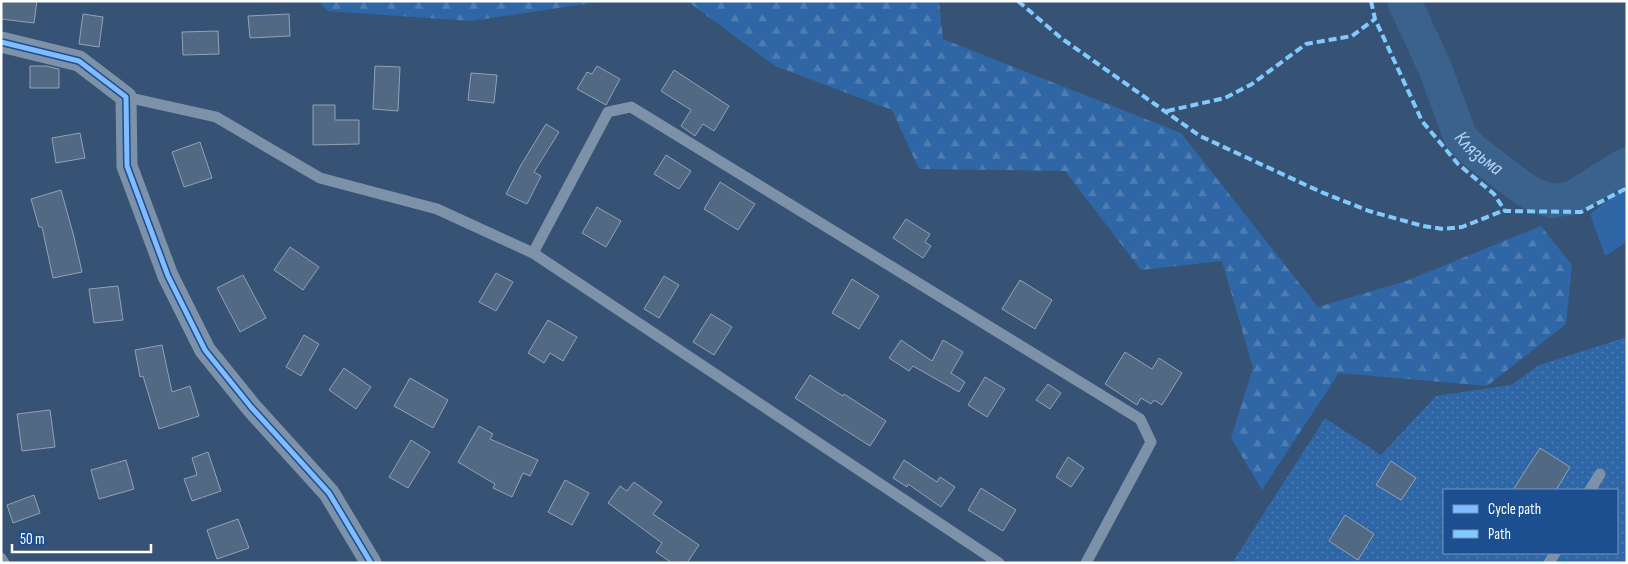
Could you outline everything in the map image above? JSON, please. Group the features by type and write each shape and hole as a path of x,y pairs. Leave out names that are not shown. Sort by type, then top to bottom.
{"street":[{"path":"1,42 78,61 126,97 127,166 168,276 205,350 251,407 329,493 371,563"}],"lane":[{"path":"126,97 216,117 320,178 438,210 534,253 999,563"},
{"path":"534,253 608,112 631,107 1140,419 1151,442 1086,563"},
{"path":"1591,489 1600,474"},
{"path":"1,558 4,563"}],"green space":[{"path":"318,1 605,1 471,21 328,11"},
{"path":"687,1 939,1 943,39 1181,133 1318,307 1406,281 1541,226 1572,265 1566,324 1487,386 1339,373 1262,490 1231,438 1253,368 1222,261 1141,270 1065,171 919,169 892,110 775,66"},
{"path":"1627,185 1627,242 1605,256 1590,214"},
{"path":"1627,337 1627,563 1232,563 1325,418 1381,455 1436,396 1511,385 1539,365"}],"building":[{"path":"1,1 37,1 34,23 1,19"},
{"path":"83,14 103,17 99,47 79,44"},
{"path":"289,14 290,36 250,38 248,16"},
{"path":"218,31 219,54 183,55 182,32"},
{"path":"30,66 46,66 59,69 59,88 30,88"},
{"path":"375,66 400,67 398,111 373,109"},
{"path":"597,66 620,79 606,105 577,89 587,72 592,74"},
{"path":"674,70 729,106 714,131 703,124 695,136 681,126 691,110 661,91"},
{"path":"471,73 497,75 494,103 468,100"},
{"path":"313,105 335,105 335,120 359,120 359,144 313,145"},
{"path":"546,124 559,132 534,172 541,176 527,204 506,194"},
{"path":"80,133 85,158 56,163 52,138"},
{"path":"200,142 212,178 184,187 172,152"},
{"path":"666,155 691,171 679,189 654,174"},
{"path":"720,182 755,204 738,230 704,209"},
{"path":"61,190 82,272 53,278 42,227 39,227 31,199"},
{"path":"597,207 621,221 606,247 582,233"},
{"path":"906,219 930,234 925,242 931,246 923,258 893,238"},
{"path":"290,247 319,267 303,290 274,270"},
{"path":"496,273 513,282 496,311 479,302"},
{"path":"243,275 266,318 240,332 217,288"},
{"path":"664,276 679,285 659,318 644,309"},
{"path":"852,279 879,296 859,329 832,313"},
{"path":"1020,280 1052,300 1035,329 1002,309"},
{"path":"118,286 123,320 94,323 89,289"},
{"path":"711,314 732,327 714,355 693,342"},
{"path":"548,320 577,337 563,361 550,353 544,363 528,353"},
{"path":"304,335 319,344 301,376 286,367"},
{"path":"901,340 932,361 943,340 963,352 951,373 965,382 959,392 913,366 909,371 889,358"},
{"path":"162,345 172,392 190,386 199,416 159,429 143,376 140,377 135,350"},
{"path":"1125,352 1152,369 1159,358 1182,373 1162,405 1154,400 1151,404 1141,398 1137,405 1105,384"},
{"path":"344,368 371,387 356,409 329,390"},
{"path":"810,375 886,421 870,446 795,398"},
{"path":"985,377 1005,389 987,417 968,405"},
{"path":"410,378 448,400 433,428 394,406"},
{"path":"1048,384 1061,393 1050,409 1036,400"},
{"path":"50,410 55,447 22,451 17,414"},
{"path":"479,426 493,434 490,439 538,460 530,476 523,473 512,497 493,488 495,484 458,462"},
{"path":"411,440 430,452 408,488 389,477"},
{"path":"1540,448 1570,467 1557,489 1514,489"},
{"path":"208,452 221,491 192,501 184,479 197,475 192,458"},
{"path":"1068,457 1084,468 1071,487 1056,477"},
{"path":"126,460 134,489 99,499 91,470"},
{"path":"904,460 937,482 940,477 955,487 941,507 908,484 907,487 893,478"},
{"path":"1391,461 1416,478 1401,500 1376,485"},
{"path":"565,480 589,493 572,525 548,512"},
{"path":"634,482 662,502 653,514 699,545 687,563 672,563 656,552 662,543 608,503 620,486 627,491"},
{"path":"981,488 1016,510 1003,531 968,510"},
{"path":"34,495 40,513 13,523 7,505"},
{"path":"1345,515 1374,534 1358,560 1329,541"},
{"path":"238,519 249,548 217,559 207,530"}],"waterway":[{"name":"Клязьма","path":"1404,1 1435,68 1460,136 1470,148 1520,186 1534,195 1552,201 1572,198 1627,164"}],"marked path":[{"path":"1018,1 1061,38 1200,136 1321,192 1369,211 1423,226 1443,229 1462,227 1505,210"},
{"path":"1371,1 1375,19 1422,121 1458,164 1494,194 1505,211 1581,212 1627,188"},
{"path":"1167,111 1225,98 1252,84 1306,44 1352,36 1375,19"}],"cycle path":[{"path":"1,42 79,61 126,97 127,166 168,276 205,350 251,407 329,493 371,563"}]}
